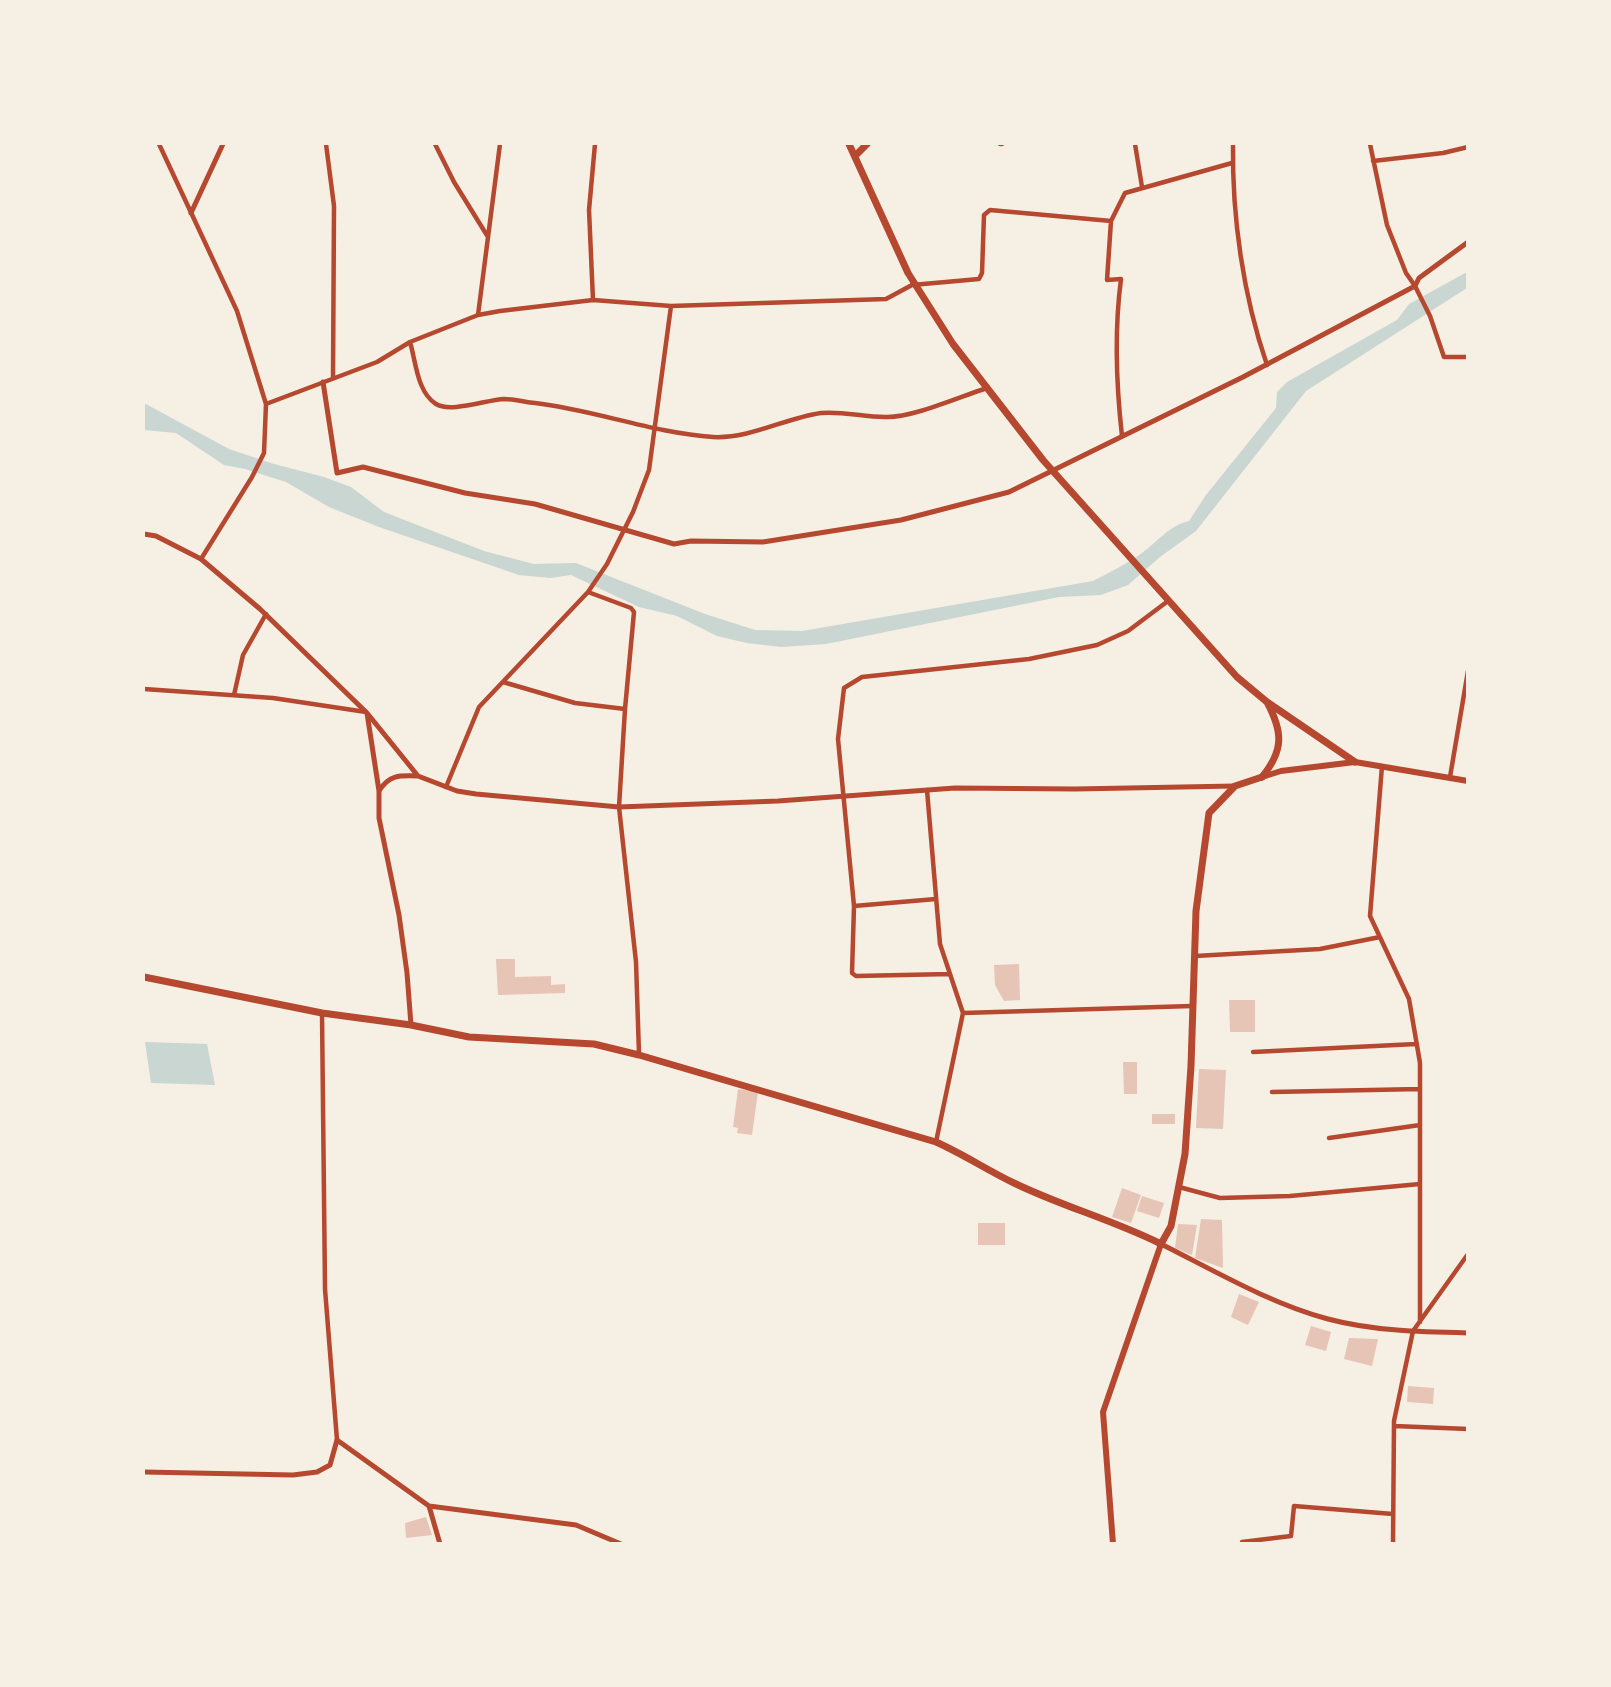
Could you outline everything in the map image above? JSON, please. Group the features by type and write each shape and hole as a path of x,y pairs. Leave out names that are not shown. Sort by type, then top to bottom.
{"main road":[{"path":"850,144 914,285 953,344 1053,470 1237,677 1267,702 1355,762"},
{"path":"856,155 867,144"},
{"path":"1262,777 1272,765 1279,742 1278,726 1267,702"},
{"path":"1113,1544 1103,1412 1161,1244 1171,1226 1185,1154 1196,911 1209,813 1235,786 1282,771 1355,762 1468,781"},
{"path":"144,977 322,1013 411,1025 469,1037 594,1044 639,1055 936,1142 1014,1183 1128,1228 1161,1244"}],"street":[{"path":"159,144 237,311 266,404 264,453 201,559"},
{"path":"191,213 223,144"},
{"path":"326,144 334,206 332,378"},
{"path":"435,144 454,182 488,237"},
{"path":"478,315 500,144"},
{"path":"593,300 589,210 594,144"},
{"path":"1135,144 1142,187"},
{"path":"1233,144 1239,234 1252,321 1267,365"},
{"path":"1370,144 1387,225 1406,273 1430,316 1444,357 1468,357"},
{"path":"1373,161 1443,153 1468,147"},
{"path":"1122,436 1115,357 1122,279 1107,280 1111,221 1125,192 1233,163"},
{"path":"266,404 377,362 411,342 478,315 593,300 671,306 886,299 914,285 979,278 982,274 984,215 990,210 1111,221"},
{"path":"323,382 337,472 363,467 464,493 535,504 674,544 734,540 764,542 901,520 1009,492 1267,365 1415,286 1419,278 1468,242"},
{"path":"446,787 479,707 589,590 607,564 625,528 649,470 671,306"},
{"path":"411,342 424,393 438,406 454,407 504,399 714,437 743,435 785,421 822,413 847,412 886,418 988,388"},
{"path":"144,534 156,536 201,559 266,614 367,713 418,776"},
{"path":"589,590 631,608 634,612 619,807 636,962 639,1055"},
{"path":"950,974 854,975 853,906 838,739 844,688 862,677 1029,659 1097,645 1128,631 1168,601"},
{"path":"234,695 243,655 266,614"},
{"path":"1450,777 1468,671"},
{"path":"503,682 575,703 625,709"},
{"path":"144,689 234,695 367,713"},
{"path":"367,713 379,791 379,818 399,915 411,1025"},
{"path":"1382,766 1370,916 1409,999 1420,1063 1420,1322"},
{"path":"379,791 391,777 418,776 446,787 498,797 619,807 778,801 927,790 1235,786"},
{"path":"927,790 940,944 963,1013 936,1142"},
{"path":"853,906 936,899"},
{"path":"1195,956 1320,949 1380,937"},
{"path":"963,1013 1193,1006"},
{"path":"144,1472 293,1475 317,1472 330,1465 337,1440 325,1289 322,1013"},
{"path":"1253,1052 1416,1044"},
{"path":"1272,1092 1420,1089"},
{"path":"1329,1138 1420,1125"},
{"path":"1179,1187 1220,1198 1290,1196 1420,1184"},
{"path":"1161,1244 1259,1293 1328,1319 1413,1331 1468,1334"},
{"path":"1393,1544 1394,1426 1413,1331 1468,1254"},
{"path":"1394,1426 1468,1429"},
{"path":"337,1440 429,1506 576,1525 621,1544"},
{"path":"429,1506 440,1544"},
{"path":"1242,1542 1291,1536 1294,1506 1393,1514"}],"shaded area":[{"path":"1467,272 1467,288 1306,391 1196,531 1128,585 1101,595 1059,597 826,644 781,647 747,643 717,636 677,616 639,607 571,575 550,578 519,575 379,527 329,507 286,482 224,465 176,433 144,430 144,403 229,449 351,487 384,512 484,551 534,564 576,563 705,614 755,630 802,631 1093,581 1118,568 1170,530 1189,521 1206,495 1276,408 1277,392 1287,382 1397,320 1409,304"},
{"path":"145,1042 207,1044 215,1085 151,1083"}],"building":[{"path":"496,959 515,959 515,977 551,976 551,985 565,984 565,993 498,995"},
{"path":"1019,964 1020,1000 1004,1001 995,985 994,965"},
{"path":"1229,1000 1255,1000 1255,1032 1230,1032"},
{"path":"1123,1062 1137,1062 1137,1094 1124,1094"},
{"path":"1199,1069 1226,1070 1223,1129 1196,1128"},
{"path":"738,1089 758,1092 752,1135 737,1133 738,1128 733,1127"},
{"path":"1152,1114 1175,1114 1175,1124 1152,1124"},
{"path":"1122,1188 1141,1195 1131,1223 1112,1217"},
{"path":"1142,1196 1164,1203 1159,1218 1137,1211"},
{"path":"1201,1219 1222,1220 1223,1268 1195,1258"},
{"path":"978,1223 1005,1223 1005,1245 978,1245"},
{"path":"1178,1224 1197,1225 1192,1255 1175,1248"},
{"path":"1239,1294 1259,1302 1248,1325 1231,1317"},
{"path":"1311,1326 1331,1332 1326,1351 1305,1345"},
{"path":"1349,1338 1378,1339 1372,1366 1344,1359"},
{"path":"1408,1386 1434,1388 1433,1404 1407,1402"},
{"path":"426,1517 432,1535 406,1538 405,1523"}]}
